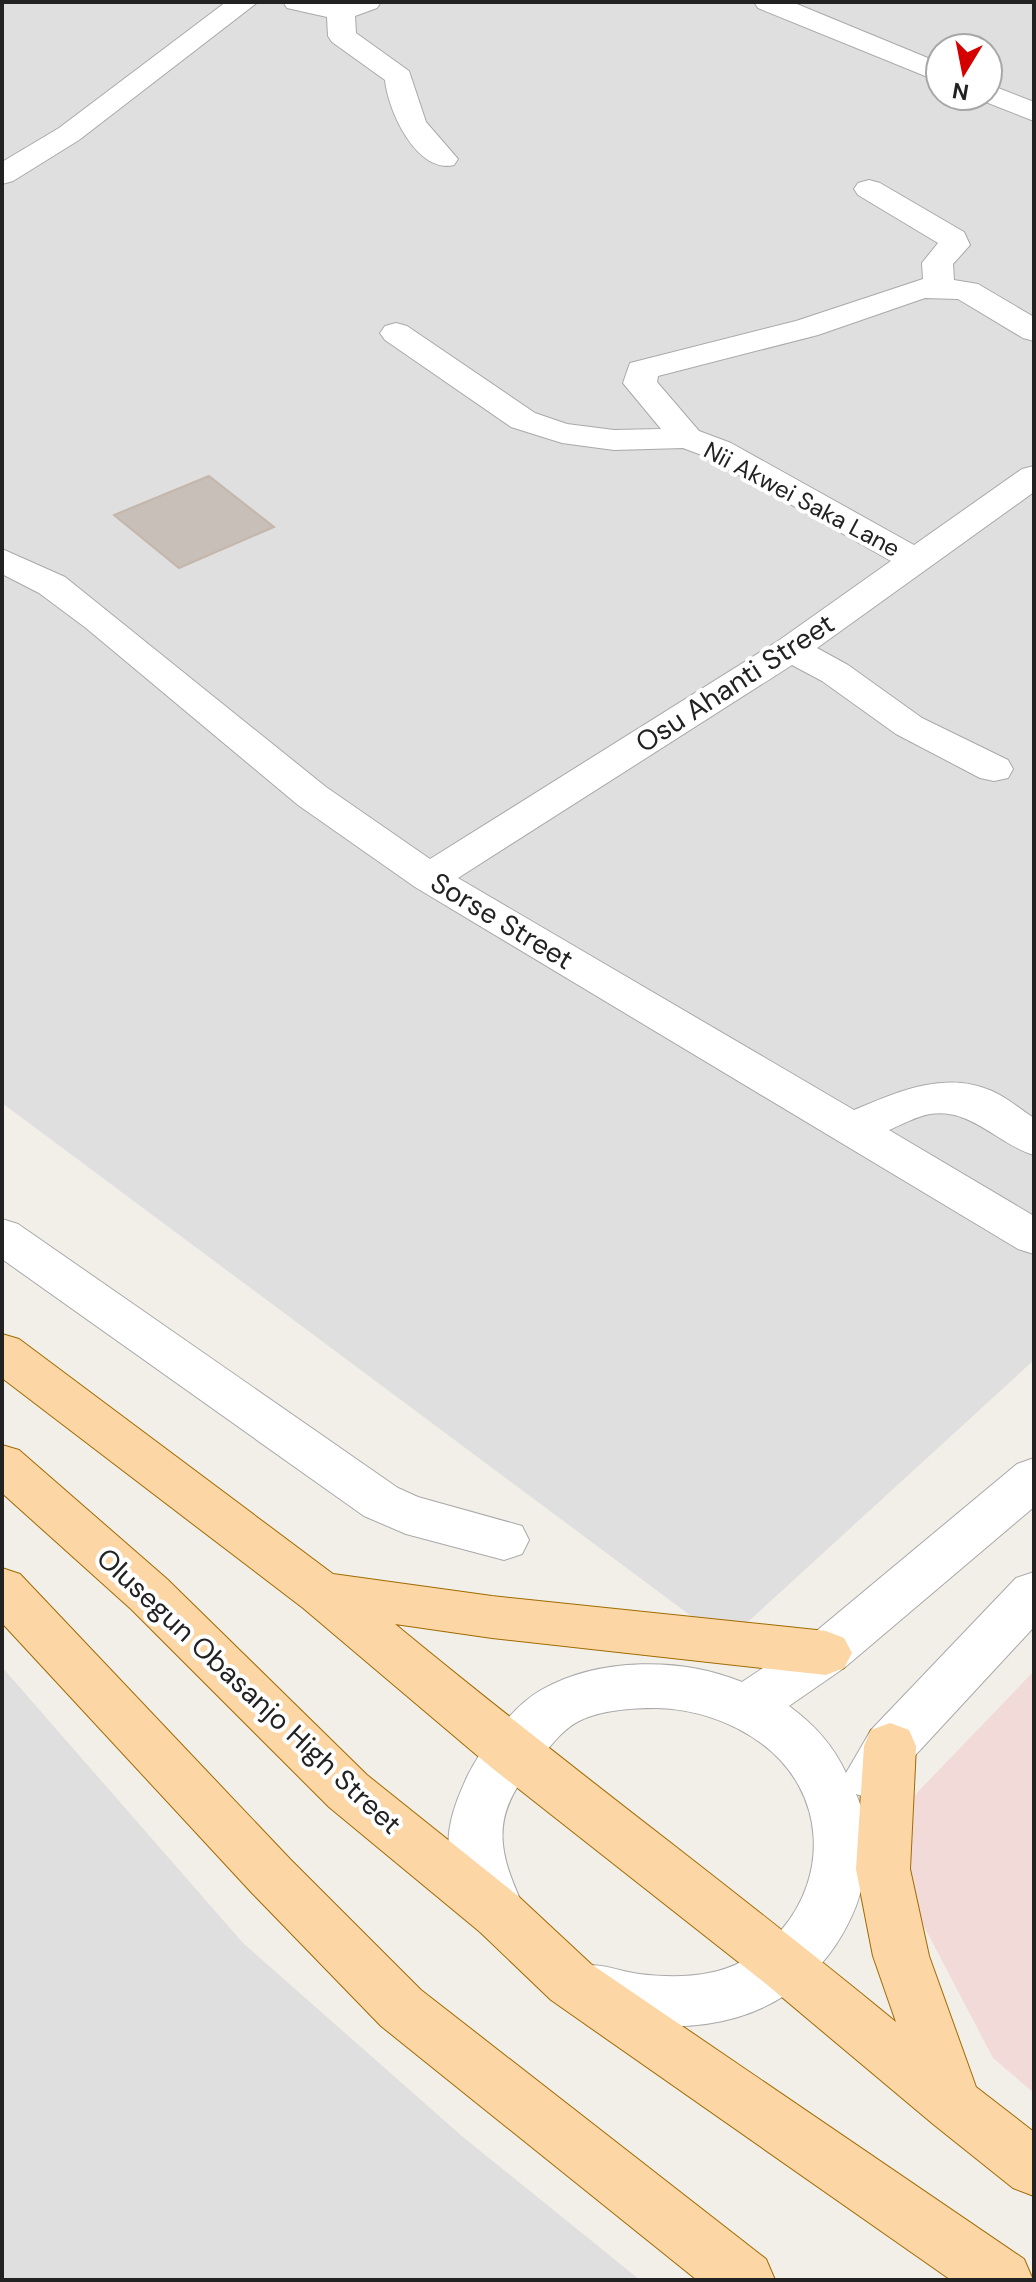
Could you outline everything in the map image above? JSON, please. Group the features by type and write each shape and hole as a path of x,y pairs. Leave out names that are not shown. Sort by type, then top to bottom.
{"main road":[{"path":"2,1352 321,1593 511,1752 785,1965 1034,2168"},
{"name":"Olusegun Obasanjo High Street","path":"2,1464 149,1594 348,1791 499,1914 571,1982 1003,2280"},
{"path":"2,1589 271,1876 401,2008 745,2280"},
{"path":"321,1593 492,1617 826,1653"},
{"path":"890,1746 883,1869 901,1956 953,2105"}],"street":[{"path":"2,175 69,134 244,2"},
{"path":"297,2 354,7 342,36 399,77 398,91 406,115 443,159"},
{"path":"768,2 924,66"},
{"path":"1004,100 1034,112"},
{"path":"869,189 953,239 954,245 938,258 935,270 941,287"},
{"path":"687,438 640,383 642,370 807,328 921,289 941,287 967,291 1034,331"},
{"path":"396,333 523,420 562,433 614,440 687,438"},
{"name":"Nii Akwei Saka Lane","path":"687,438 719,450 917,561"},
{"name":"Osu Ahanti Street","path":"429,878 791,649 1034,476"},
{"name":"Sorse Street","path":"2,560 52,585 99,620 312,796 429,878 1034,1237"},
{"path":"791,649 835,673 909,726 994,769"},
{"path":"851,1128 926,1098 977,1102 1034,1139"},
{"path":"2,1236 381,1502 406,1514 504,1540"},
{"path":"748,1706 826,1653 1034,1478"},
{"path":"841,1827 890,1746 1034,1593"},
{"name":"Olusegun Obasanjo High Street","path":"499,1914 478,1869 477,1822 492,1777 511,1752 559,1706 620,1685 686,1685 748,1706 792,1737 824,1779 841,1827 839,1877 825,1913 820,1925 785,1965 737,1991 682,2003 625,2000 571,1982"}],"shaded area":[{"path":"2,2 1034,2 1034,1360 726,1642 2,1103"},
{"path":"2,1667 243,1943 463,2137 640,2280 2,2280"},
{"path":"1034,1671 1034,2093 993,2058 906,1892 912,1798"}],"building":[{"path":"209,476 274,527 179,568 114,515"}]}
